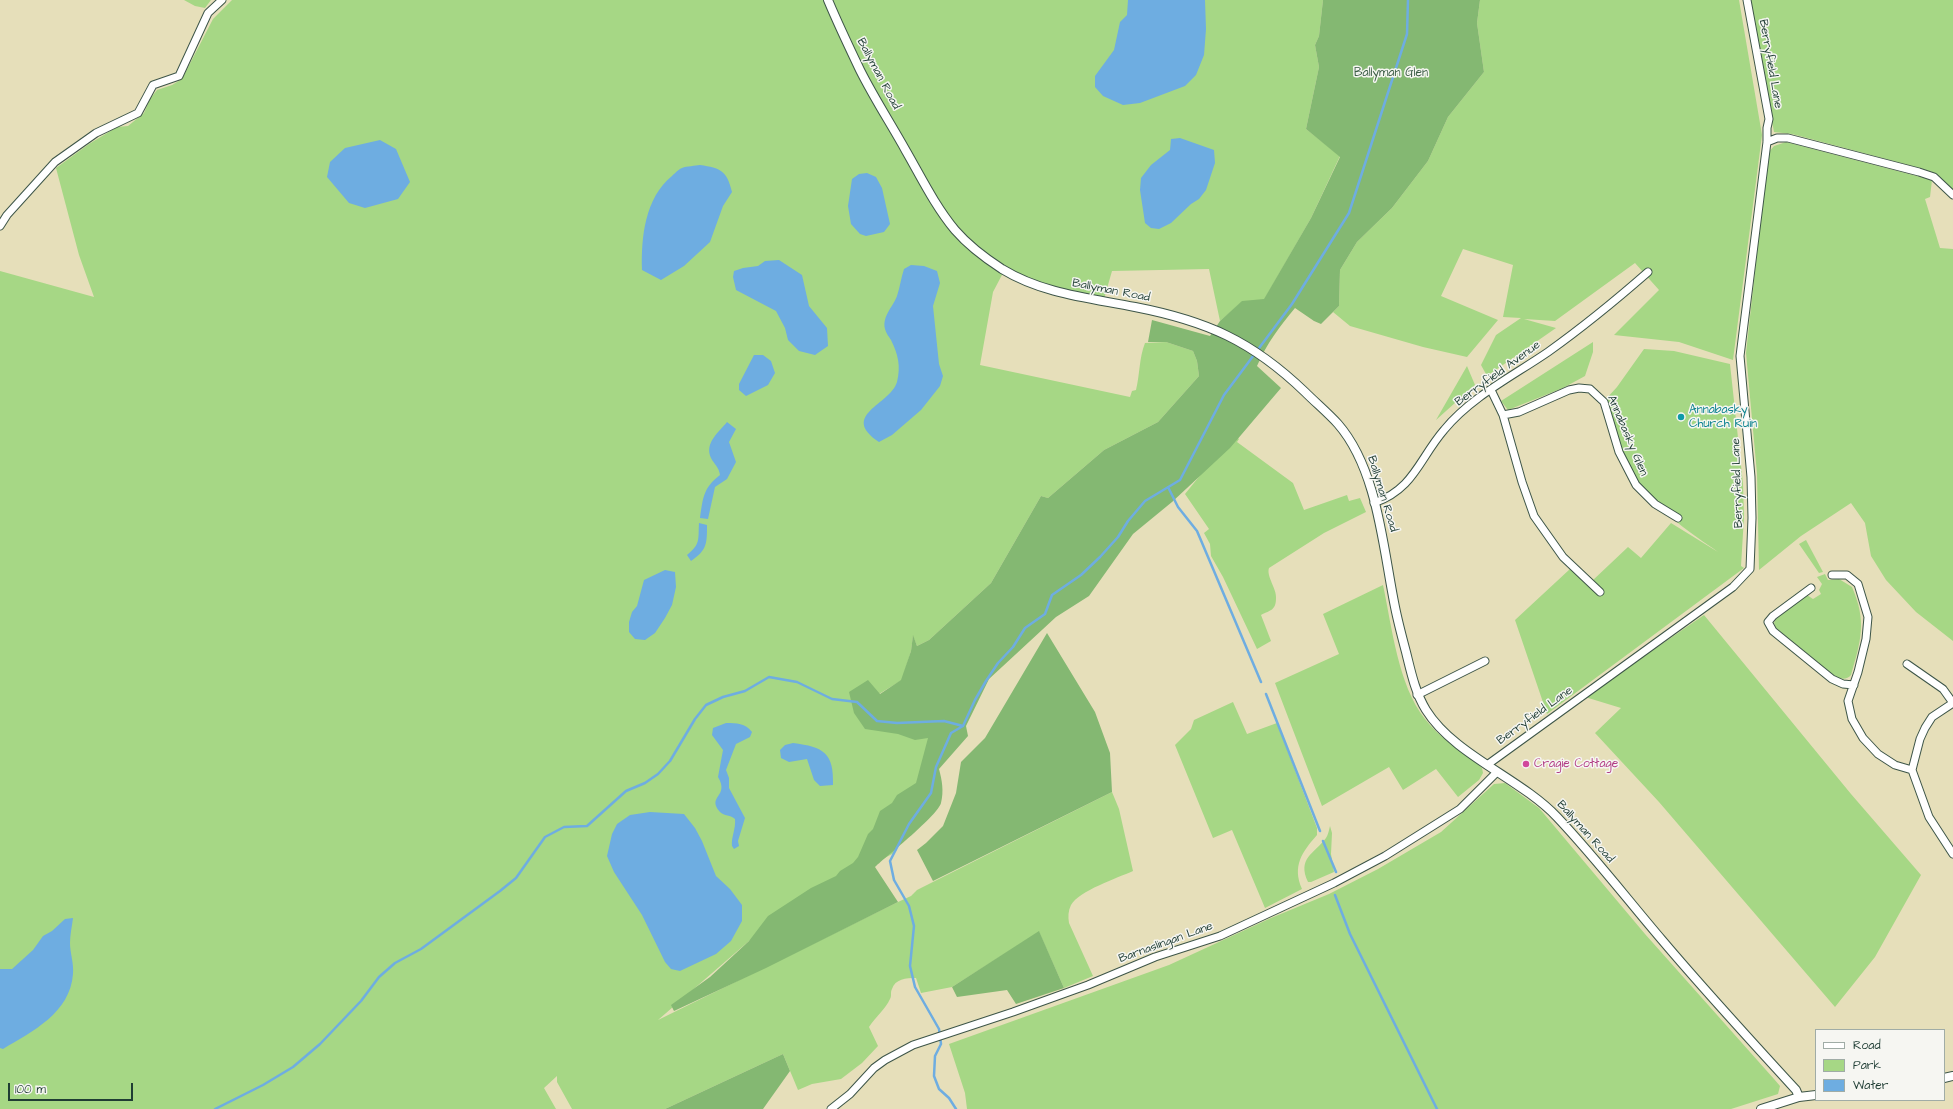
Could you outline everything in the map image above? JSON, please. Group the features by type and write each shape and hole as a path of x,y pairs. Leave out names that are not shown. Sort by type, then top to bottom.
{"street":[{"path":"0,226 55,162 96,133 138,114 153,86 179,76 208,13 222,0"},
{"name":"Ballyman Road","path":"828,0 862,73 927,188 955,229 978,252 1005,271 1035,286 1076,297 1138,308 1213,328 1244,343 1269,360 1297,383 1340,427 1362,465 1374,503 1381,528 1395,608 1417,695 1429,715 1445,732 1487,765 1527,791 1555,815 1691,974 1796,1090 1799,1097"},
{"name":"Berryfield Lane","path":"1487,765 1733,587 1750,569 1752,518 1751,477 1740,356 1769,119 1747,0"},
{"path":"1767,142 1778,138 1788,138 1919,172 1934,177 1953,194"},
{"name":"Berryfield Avenue","path":"1374,503 1398,491 1411,477 1444,429 1472,404 1565,339 1611,304 1648,272"},
{"name":"Annabasky Glen","path":"1503,415 1519,412 1570,390 1579,388 1590,389 1604,402 1619,452 1636,485 1655,504 1678,518"},
{"path":"1491,390 1503,415 1522,482 1534,516 1563,557 1600,592"},
{"path":"1832,575 1847,575 1858,584 1868,617 1866,639 1854,685 1848,701 1852,719 1863,738 1878,754 1894,764 1912,770"},
{"path":"1811,588 1773,616 1768,622 1773,631 1832,679 1843,684 1854,685"},
{"path":"1417,695 1485,661"},
{"path":"1907,664 1943,690 1953,703 1932,717 1920,738 1912,770 1929,817 1953,854"},
{"name":"Barnaslingan Lane","path":"831,1109 850,1094 874,1068 885,1060 914,1044 1050,999 1155,957 1220,936 1334,883 1385,856 1460,809 1497,772"},
{"path":"1761,1109 1799,1097 1815,1096"}],"green space":[{"path":"184,0 211,0 205,8 195,6"},
{"path":"232,0 1323,0 1319,36 1315,45 1319,67 1306,129 1340,156 1311,218 1264,300 1242,302 1220,321 1209,269 1112,271 1104,299 1003,273 993,292 980,365 1130,397 1132,391 1136,390 1145,343 1166,342 1193,351 1197,361 1199,376 1158,422 1104,450 1048,498 1041,496 991,583 929,640 917,646 913,636 911,651 902,680 879,694 849,692 935,729 909,824 894,853 866,868 749,941 658,1020 911,896 917,890 1112,792 1119,809 1133,871 1099,885 1082,895 1071,905 1068,914 1069,923 1093,976 1064,988 1039,932 952,987 921,993 916,978 898,981 891,990 891,998 869,1027 878,1046 862,1063 841,1079 812,1084 798,1090 783,1054 665,1109 572,1109 557,1082 557,1076 544,1088 556,1109 0,1109 0,271 94,297 79,255 56,168 89,144 117,127 128,126 144,113 150,99 157,90 172,85 182,79 213,19"},
{"name":"Ballyman Glen","path":"1323,0 1480,0 1477,23 1484,72 1448,117 1428,161 1392,208 1357,242 1340,270 1339,306 1321,324 1295,308 1274,335 1257,366 1281,388 1230,448 1172,502 1133,534 1089,596 1056,617 989,679 966,726 968,736 939,769 942,781 942,794 941,803 938,809 922,826 875,867 898,902 766,968 674,1011 671,1005 710,977 749,941 768,916 811,888 836,876 840,871 853,863 858,857 868,834 873,829 880,811 892,803 897,795 916,783 928,738 915,740 898,734 865,729 854,713 849,692 868,680 880,694 901,680 911,651 913,635 917,646 929,640 991,583 1041,496 1048,498 1104,450 1158,422 1199,376 1197,361 1193,351 1166,342 1148,342 1152,320 1210,336 1220,321 1242,301 1264,299 1311,218 1340,157 1306,129 1319,67 1315,45 1319,36"},
{"path":"1480,0 1739,0 1762,135 1733,360 1679,342 1614,335 1659,290 1635,263 1555,321 1524,319 1556,328 1487,376 1481,365 1496,335 1521,318 1503,317 1513,265 1463,249 1441,296 1498,320 1467,357 1423,347 1350,326 1333,312 1339,306 1340,270 1357,242 1392,208 1428,161 1448,117 1484,72 1477,23"},
{"path":"1749,0 1953,0 1953,190 1935,173 1920,168 1792,134 1774,132"},
{"path":"1786,142 1932,180 1930,197 1925,199 1940,248 1953,249 1953,641 1916,612 1886,580 1871,556 1865,523 1851,503 1801,536 1759,570 1757,474 1746,353 1768,153 1774,146"},
{"path":"1593,342 1593,352 1585,376 1563,388 1508,410 1501,401"},
{"path":"1644,349 1674,351 1730,364 1743,484 1744,517 1741,566 1744,568 1547,714 1515,620 1570,569 1592,581 1628,547 1641,558 1671,523 1718,552 1674,520 1645,492 1627,464 1623,454 1606,399 1617,387"},
{"path":"1467,366 1475,385 1436,420"},
{"path":"1229,431 1239,439 1237,442 1293,483 1304,510 1347,495 1349,501 1360,498 1366,512 1324,533 1269,568 1269,575 1276,594 1276,602 1270,611 1261,615 1271,641 1257,649 1223,577 1211,556 1210,544 1204,533 1209,529 1185,494 1223,447"},
{"path":"1806,540 1823,572 1819,573 1799,544"},
{"path":"1825,574 1828,580 1839,579 1852,587 1860,610 1860,641 1851,675 1842,679 1836,677 1776,628 1774,623 1778,615 1807,595 1813,599 1821,594 1819,590 1822,584 1817,577"},
{"path":"1383,585 1397,655 1408,690 1425,719 1436,732 1477,763 1482,768 1483,773 1479,780 1458,797 1436,769 1403,790 1389,767 1322,806 1275,683 1339,654 1323,614"},
{"path":"1704,615 1851,794 1921,875 1875,957 1835,1007 1659,802 1595,733 1621,708 1585,697"},
{"path":"1047,633 1095,712 1110,753 1112,792 933,881 917,850 943,826 956,793 961,762 985,738"},
{"path":"1233,702 1247,734 1277,723 1317,828 1317,835 1303,853 1298,866 1299,881 1302,889 1265,908 1232,830 1213,838 1175,745 1191,729 1194,720"},
{"path":"1505,783 1539,808 1645,934 1780,1086 1778,1094 1731,1109 967,1109 965,1093 949,1044 1169,965 1271,918 1329,894 1378,869 1441,832 1494,784"},
{"path":"1330,826 1332,833 1331,854 1334,872 1308,882 1304,867 1308,857 1326,838"},
{"path":"1039,931 1064,988 1016,1004 1007,990 957,997 952,987"},
{"path":"783,1054 790,1071 763,1109 665,1109"}],"water":[{"path":"1128,0 1205,0 1206,29 1204,55 1196,75 1185,86 1140,103 1123,105 1103,96 1095,87 1095,76 1114,50 1120,22 1127,15"},
{"path":"1180,138 1214,150 1215,163 1206,190 1199,199 1191,204 1171,223 1159,229 1151,228 1145,223 1140,190 1141,178 1151,165 1170,150 1171,139"},
{"path":"380,140 396,149 410,182 398,199 365,208 349,203 327,177 330,162 345,148"},
{"path":"700,165 718,169 722,172 728,179 732,192 723,206 710,242 684,266 661,280 642,270 642,244 646,219 650,207 663,185 677,171 684,167"},
{"path":"867,173 876,177 882,188 890,224 884,232 866,236 860,234 851,224 848,206 852,179 859,174"},
{"path":"779,260 802,275 809,306 827,328 828,346 815,355 799,351 788,340 785,328 776,311 736,290 733,277 734,271 758,266 765,261"},
{"path":"911,265 924,266 937,271 940,283 933,306 939,364 943,376 940,386 921,410 892,435 879,442 868,433 864,424 865,417 870,410 893,390 897,382 899,371 897,355 885,330 884,324 886,316 897,296 904,269"},
{"path":"754,355 763,355 771,361 775,373 768,385 746,396 739,390 739,384"},
{"path":"727,422 736,429 729,442 736,462 727,479 715,487 708,519 700,518 703,499 707,489 710,484 720,475 718,468 709,453 709,447 713,438"},
{"path":"699,523 707,525 706,542 703,550 691,561 687,555 695,548 697,544"},
{"path":"665,570 675,572 676,587 672,605 655,633 645,640 635,639 629,632 629,622 632,612 637,606 644,580"},
{"path":"726,723 737,723 744,725 752,732 750,737 736,744 726,770 729,778 729,788 745,818 738,841 739,846 734,849 732,843 735,819 720,812 715,803 721,789 721,784 718,777 723,750 712,735 713,728"},
{"path":"793,743 812,747 825,754 832,766 833,785 820,786 814,780 807,759 789,762 781,758 780,750 785,745"},
{"path":"650,812 684,814 695,828 702,841 716,876 730,889 742,905 742,921 731,941 716,954 680,971 671,969 665,962 642,915 614,872 607,856 612,834 617,824 630,815"},
{"path":"73,918 70,943 73,974 70,988 65,1000 38,1028 3,1049 0,1048 0,969 12,969 33,950 43,936 52,931 65,919"}],"waterway":[{"path":"956,1109 949,1098 939,1089 934,1076 935,1056 941,1044 939,1029 915,987 910,966 914,926 909,906 894,880 890,861 909,824 931,793 936,767 951,733 963,726 975,700 998,663 1013,647 1025,628 1045,614 1052,595 1081,575 1100,557 1118,537 1128,521 1145,501 1180,480 1224,395 1292,304 1349,213 1407,34 1408,0"},
{"path":"1168,487 1178,507 1197,531 1261,682"},
{"path":"215,1109 263,1085 293,1067 320,1044 361,1001 379,977 395,963 421,949 516,878 545,837 564,827 587,826 626,791 645,783 658,774 670,761 695,719 706,705 723,697 745,691 769,677 797,682 832,699 857,702 877,721 897,723 944,721 963,726"},
{"path":"1266,694 1320,831"},
{"path":"1323,841 1336,872"},
{"path":"1335,895 1350,934 1437,1109"}],"place":[{"name":"Annabasky Church Ruin","path":"1681,417"},
{"name":"Cragie Cottage","path":"1526,764"}]}
